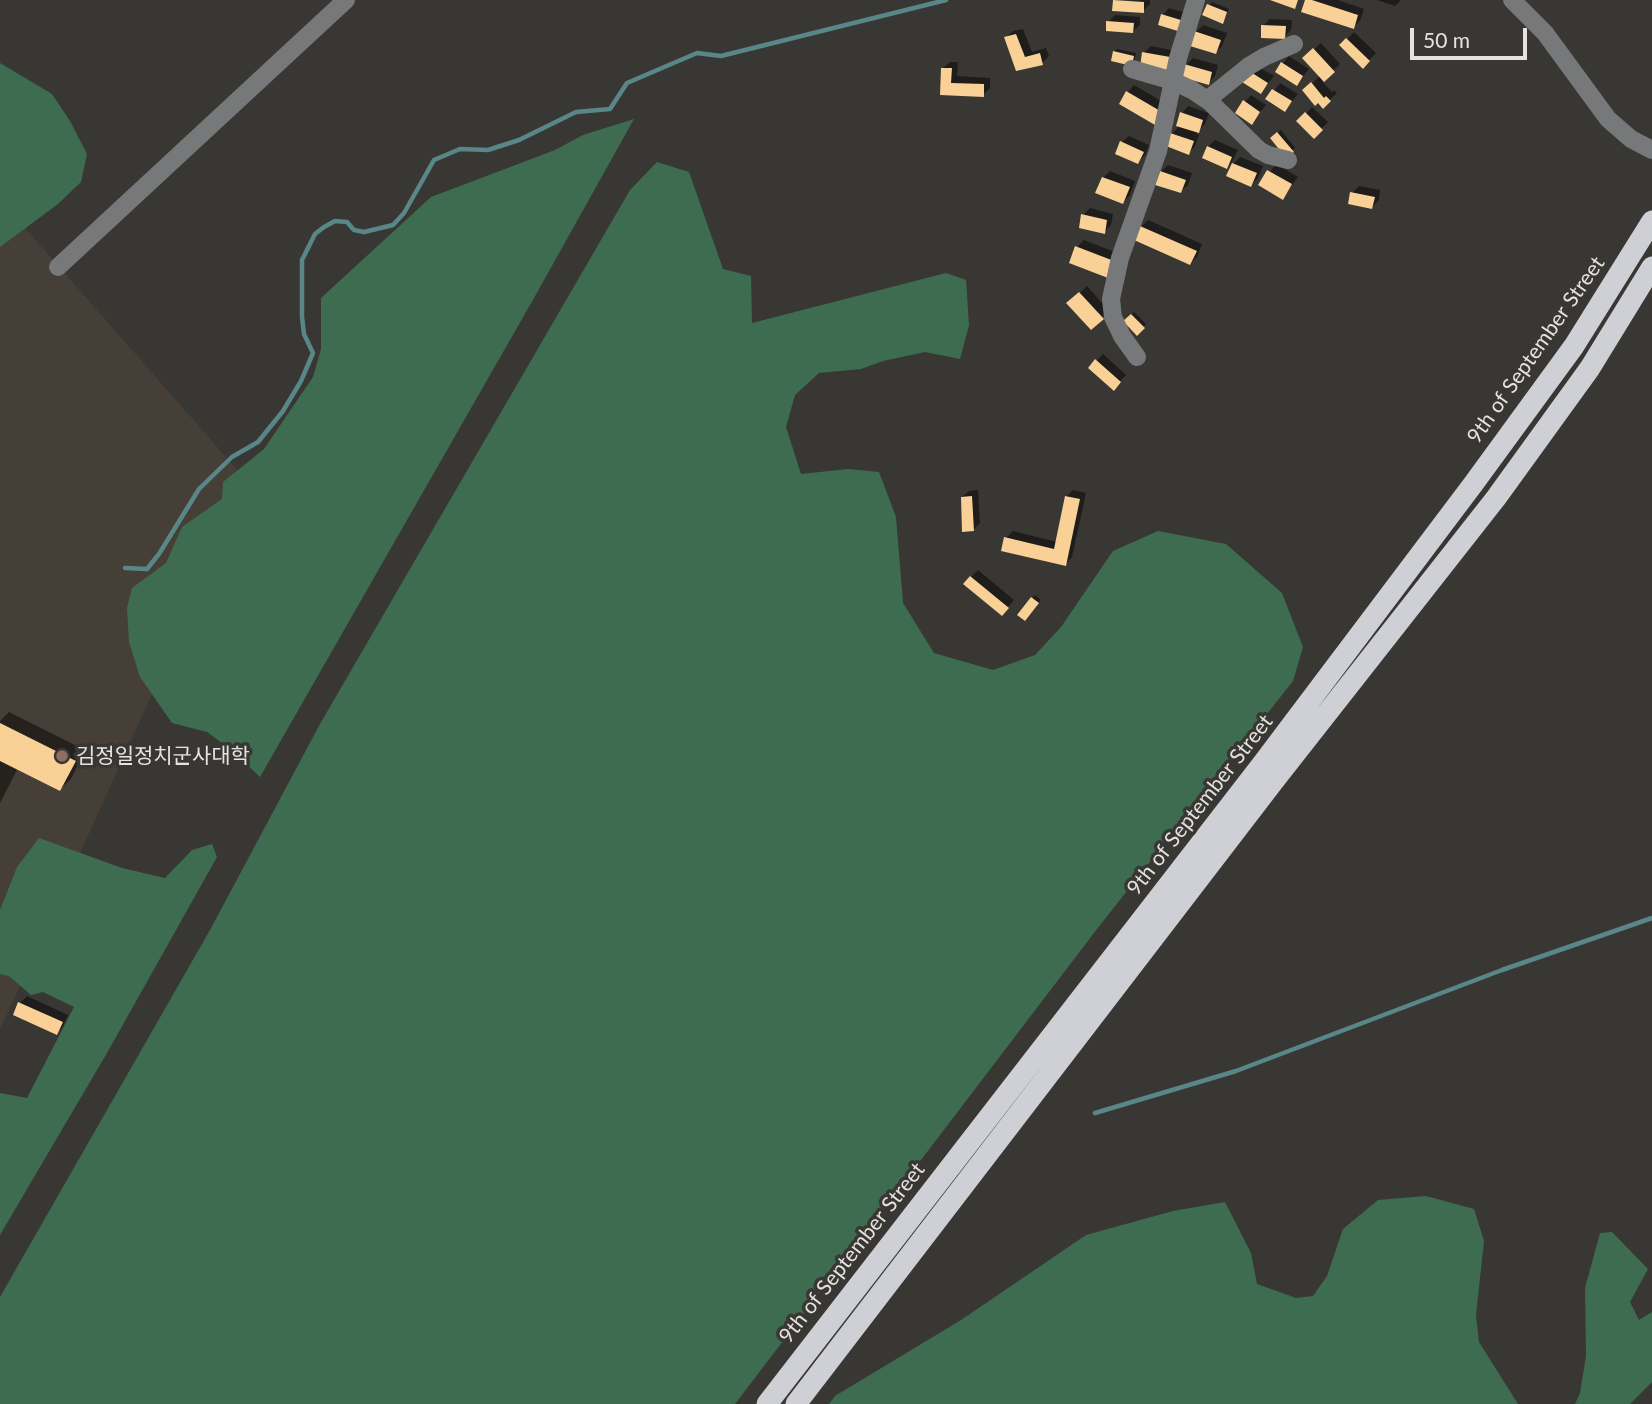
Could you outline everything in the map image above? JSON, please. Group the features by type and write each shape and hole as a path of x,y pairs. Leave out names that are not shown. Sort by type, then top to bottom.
{"highway":[{"name":"9th of September Street","path":"766,1404 1263,763 1474,483 1574,346 1652,221"},
{"name":"9th of September Street","path":"796,1404 1273,782 1496,498 1590,368 1652,267"}],"street":[{"path":"58,267 346,0"},
{"path":"1137,357 1113,317 1111,299 1120,258 1158,151 1173,81 1196,0"},
{"path":"1512,0 1545,33 1608,119 1631,139 1652,150"},
{"path":"1207,100 1264,57 1294,44"},
{"path":"1132,69 1173,81 1207,100 1259,150 1288,160"}],"shaded area":[{"name":"김정일정치군사대학","path":"10,211 248,482 0,1030 0,212"}],"green space":[{"path":"0,63 52,94 87,154 81,182 58,204 0,247"},
{"path":"634,119 260,777 233,751 207,732 172,723 140,677 129,642 127,608 132,588 166,563 182,527 222,499 223,482 264,449 313,377 321,349 321,298 431,197 555,150 583,135"},
{"path":"657,162 689,172 723,269 751,276 752,323 946,273 966,280 969,325 960,359 925,352 861,369 819,373 795,395 786,427 801,474 848,469 879,472 896,517 903,603 934,653 993,670 1035,655 1061,627 1113,551 1158,531 1226,544 1282,593 1303,647 1293,681 1097,929 735,1404 0,1404 0,1297 210,930 320,724 630,190"},
{"path":"39,838 122,868 165,878 192,850 212,844 217,857 107,1053 0,1235 0,1093 27,1098 74,1007 43,992 31,995 9,976 0,974 0,910 17,867"},
{"path":"1426,1196 1474,1209 1484,1241 1476,1315 1479,1342 1518,1404 829,1404 835,1396 961,1320 1086,1235 1173,1211 1225,1202 1251,1253 1257,1284 1296,1298 1313,1296 1327,1276 1343,1229 1378,1200"},
{"path":"1612,1232 1648,1269 1630,1302 1639,1320 1652,1312 1652,1382 1630,1404 1575,1404 1580,1393 1586,1356 1585,1288 1600,1233"}],"building":[{"path":"1113,0 1144,2 1144,13 1112,11"},
{"path":"1270,0 1298,0 1295,9"},
{"path":"1305,0 1358,15 1354,29 1301,12"},
{"path":"1207,4 1227,12 1223,24 1202,15"},
{"path":"1161,14 1184,21 1181,32 1158,25"},
{"path":"1106,21 1134,23 1133,33 1106,31"},
{"path":"1261,25 1286,26 1285,39 1261,38"},
{"path":"1194,31 1221,40 1216,54 1190,46"},
{"path":"1016,34 1025,57 1040,53 1043,65 1016,71 1004,37"},
{"path":"1346,38 1370,61 1363,69 1339,45"},
{"path":"1313,48 1335,72 1324,82 1302,58"},
{"path":"1113,51 1134,56 1132,66 1111,61"},
{"path":"1142,52 1170,57 1167,72 1140,67"},
{"path":"1281,62 1303,76 1297,86 1275,72"},
{"path":"1184,64 1212,72 1209,85 1181,77"},
{"path":"941,68 952,68 951,83 984,84 984,97 940,95"},
{"path":"1249,71 1268,83 1261,94 1242,82"},
{"path":"1311,82 1324,98 1326,96 1331,101 1323,109 1318,103 1315,106 1302,90"},
{"path":"1272,89 1292,101 1285,112 1265,99"},
{"path":"1126,91 1162,112 1155,125 1119,104"},
{"path":"1243,100 1260,112 1252,125 1235,113"},
{"path":"1180,112 1203,120 1199,133 1176,126"},
{"path":"1305,112 1323,130 1314,139 1296,121"},
{"path":"1277,132 1294,152 1286,158 1270,138"},
{"path":"1170,133 1194,141 1189,155 1166,146"},
{"path":"1120,141 1144,152 1138,164 1115,154"},
{"path":"1207,146 1232,157 1227,169 1202,158"},
{"path":"1232,163 1257,173 1251,187 1226,176"},
{"path":"1267,170 1292,184 1283,200 1258,185"},
{"path":"1160,171 1186,180 1181,193 1155,185"},
{"path":"1102,177 1130,187 1123,204 1095,193"},
{"path":"1350,192 1375,197 1372,209 1348,204"},
{"path":"1081,214 1107,220 1105,234 1079,228"},
{"path":"1140,226 1197,251 1190,265 1134,240"},
{"path":"1075,246 1114,261 1108,278 1069,263"},
{"path":"1079,292 1104,319 1091,330 1066,303"},
{"path":"1131,314 1145,328 1137,336 1123,321"},
{"path":"1095,359 1121,382 1114,391 1088,368"},
{"path":"972,496 974,531 962,532 961,497"},
{"path":"1065,496 1080,499 1066,566 1001,551 1004,537 1054,549"},
{"path":"970,576 1009,608 1002,616 963,584"},
{"path":"1031,597 1039,603 1025,621 1017,615"},
{"path":"0,723 76,761 60,791 0,761"},
{"path":"18,1002 63,1022 57,1035 13,1015"}],"waterway":[{"path":"125,568 147,569 199,489 232,457 258,442 283,411 301,381 313,353 304,334 302,260 315,234 324,227 335,221 347,222 354,230 364,232 393,225 404,213 434,160 460,149 488,150 519,140 576,112 610,109 627,83 697,53 721,56 946,0"},
{"path":"1095,1113 1236,1071 1502,970 1652,918"}],"place":[{"name":"김정일정치군사대학","path":"62,756"}]}
